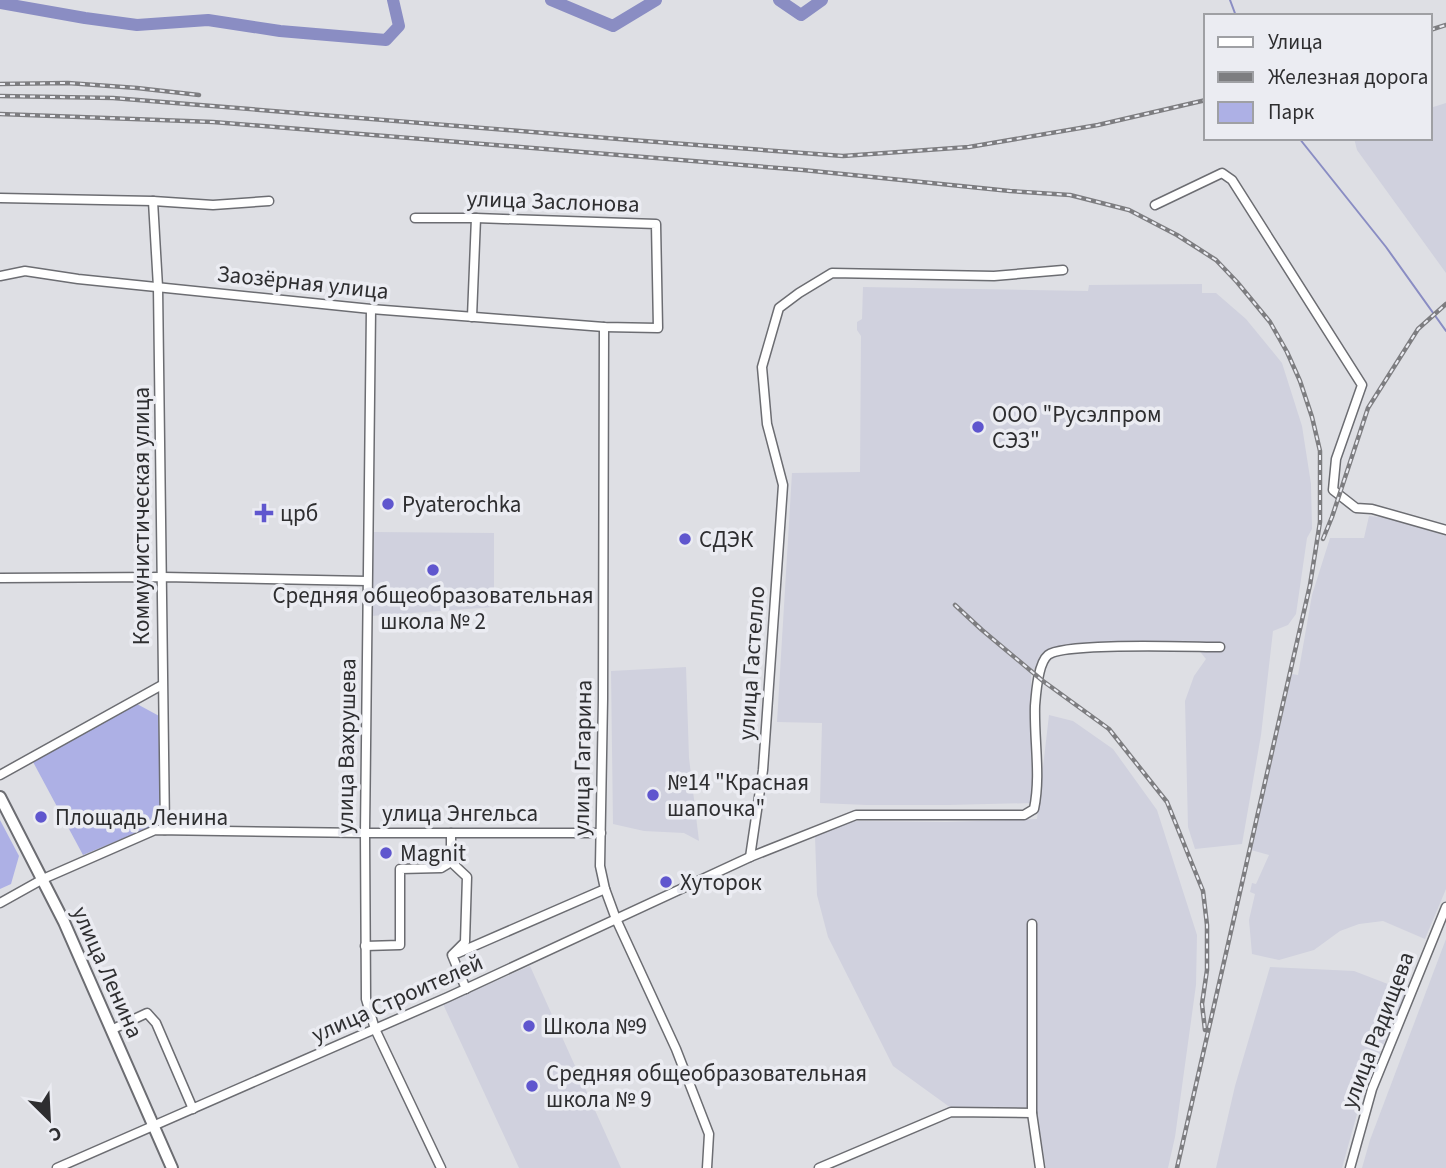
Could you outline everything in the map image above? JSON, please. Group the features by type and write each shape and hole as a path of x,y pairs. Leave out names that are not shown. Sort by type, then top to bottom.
{"main road":[{"name":"улица Ленина","path":"0,797 43,879 172,1168"}],"street":[{"path":"1155,205 1222,173 1232,180 1362,385 1336,459 1334,490 1356,508 1372,509 1446,530"},
{"path":"0,198 213,205 269,201"},
{"name":"Коммунистическая улица","path":"153,201 158,288 165,830"},
{"name":"улица Заслонова","path":"415,218 656,224 658,328 604,327"},
{"path":"472,317 476,218"},
{"name":"улица Гастелло","path":"750,857 763,770 783,485 767,424 762,368 779,308 832,273 994,276 1063,270"},
{"name":"Заозёрная улица","path":"0,276 25,271 158,288 371,309 604,327"},
{"name":"улица Вахрушева","path":"371,309 365,833 366,999 375,1029 441,1168"},
{"name":"улица Гагарина","path":"604,327 600,866 616,919 676,1049 709,1134 707,1168"},
{"path":"0,578 163,577 367,581"},
{"name":"улица Строителей","path":"57,1168 466,989 750,857 856,815 1024,815 1034,809 1038,792 1035,706 1041,668 1046,656 1055,651 1106,646 1220,647"},
{"path":"0,775 162,685"},
{"name":"улица Энгельса","path":"0,903 43,879 155,830 601,833"},
{"path":"451,833 451,862 467,877 465,942 452,956"},
{"path":"365,946 400,945 400,869 440,868 451,862"},
{"path":"452,956 605,888"},
{"name":"улица Радищева","path":"1350,1168 1372,1089 1446,907"},
{"path":"1032,925 1032,1113 1040,1168"},
{"path":"452,956 466,989"},
{"path":"111,1030 147,1013 156,1023 194,1109"},
{"path":"819,1168 951,1112 1032,1113"}],"shaded area":[{"path":"1446,103 1446,273 1357,150 1354,140 1432,140 1432,107"},
{"path":"1202,284 1202,293 1216,293 1246,319 1282,363 1302,426 1311,484 1312,529 1307,538 1296,614 1288,625 1273,631 1261,735 1242,844 1195,849 1188,827 1185,701 1194,676 1206,659 1193,643 1113,641 1067,646 1047,650 1040,655 1031,674 1032,803 820,803 822,723 777,722 792,473 860,472 861,336 857,330 857,322 862,319 863,287 1088,291 1089,285"},
{"path":"1369,516 1389,518 1446,536 1446,889 1425,939 1383,921 1359,924 1340,931 1314,950 1279,960 1252,954 1249,920 1255,894 1250,892 1252,883 1256,884 1269,855 1251,850 1292,674 1298,675 1312,595 1330,538 1364,538"},
{"name":"Средняя общеобразовательная школа № 2","path":"374,532 494,533 494,607 371,616"},
{"path":"686,667 689,758 699,841 684,833 644,831 613,824 611,671"},
{"path":"1049,715 1073,721 1113,749 1157,810 1197,935 1196,985 1175,1137 1168,1168 1046,1168 1036,1109 951,1108 893,1066 828,937 817,895 815,836 854,821 1037,819"},
{"path":"1446,939 1446,1168 1362,1168 1370,1140"},
{"name":"Средняя общеобразовательная школа № 9","path":"530,966 621,1168 519,1168 443,1004"},
{"path":"1270,967 1354,971 1406,991 1362,1096 1342,1168 1216,1168 1235,1086"}],"green space":[{"path":"137,704 161,717 160,823 83,855 32,760"},
{"path":"0,820 19,856 11,884 0,889"}],"waterway":[{"path":"0,3 137,25 208,20 280,31 386,40 399,26 393,0"},
{"path":"551,0 613,26 656,0"},
{"path":"779,0 801,15 822,0"},
{"path":"1230,0 1235,14"},
{"path":"1301,140 1386,247 1446,331"}],"railway":[{"path":"1432,29 1446,25"},
{"path":"0,84 68,83 199,95"},
{"path":"0,96 113,98 843,156 969,147 1098,125 1204,100"},
{"path":"0,114 213,122 803,170 1070,195 1129,210 1177,235 1216,260 1270,322 1300,381 1320,451 1320,522 1310,585 1177,1168"},
{"path":"1323,539 1368,408 1418,329 1446,304"},
{"path":"955,605 1043,681 1109,729 1167,802 1203,891 1207,925 1207,970 1202,1004 1205,1030"}],"place":[{"name":"ООО \"Русэлпром СЭЗ\"","path":"978,427"},
{"name":"Pyaterochka","path":"388,504"},
{"name":"црб","path":"264,513"},
{"name":"СДЭК","path":"685,539"},
{"name":"Средняя общеобразовательная школа № 2","path":"433,570"},
{"name":"№14 \"Красная шапочка\"","path":"653,795"},
{"name":"Площадь Ленина","path":"41,817"},
{"name":"Magnit","path":"386,853"},
{"name":"Хуторок","path":"666,882"},
{"name":"Школа №9","path":"529,1026"},
{"name":"Средняя общеобразовательная школа № 9","path":"532,1086"}]}
